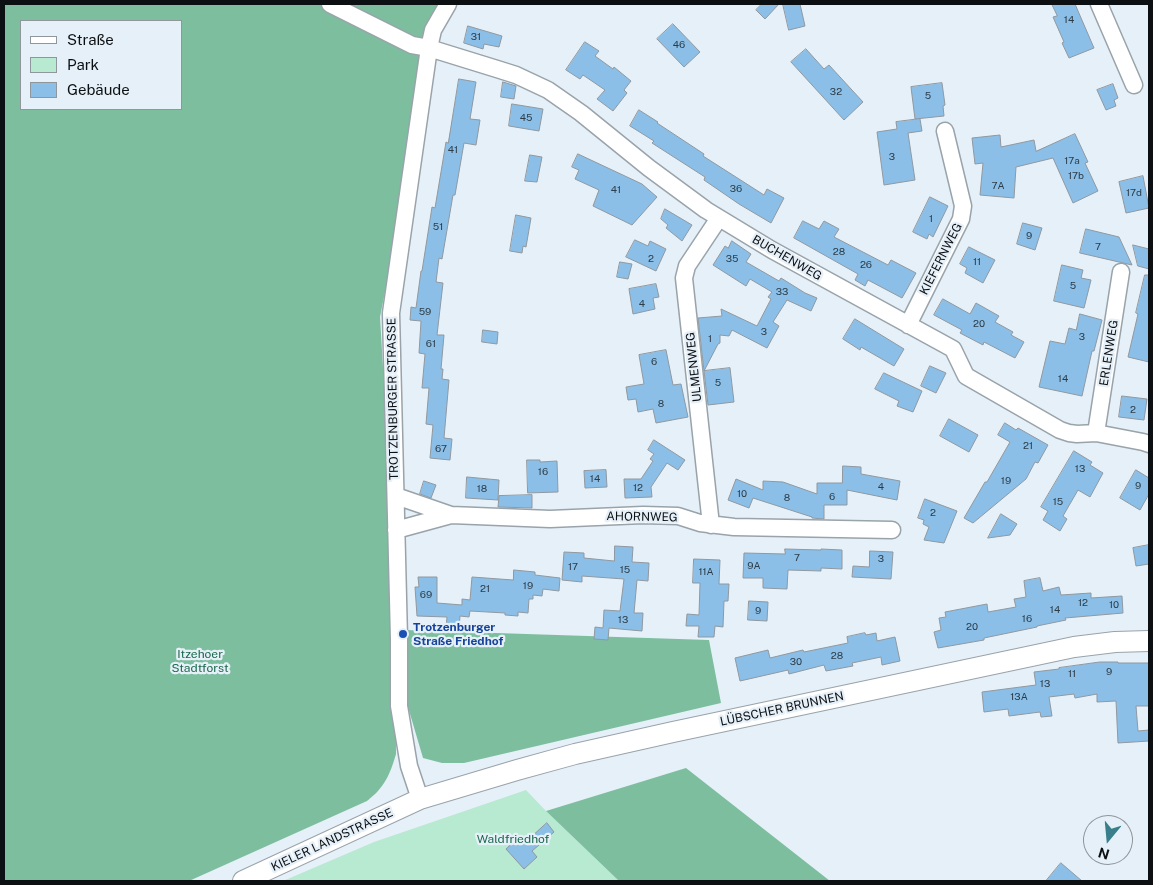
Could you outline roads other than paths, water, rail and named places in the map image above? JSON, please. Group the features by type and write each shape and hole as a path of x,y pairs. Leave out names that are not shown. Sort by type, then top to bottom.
{"main road":[{"name":"LÜBSCHER BRUNNEN","path":"420,799 575,754 708,724 1074,647 1115,642 1149,641"},
{"name":"KIELER LANDSTRASSE","path":"243,881 420,799"}],"street":[{"name":"BUCHENWEG","path":"330,4 412,45 429,48 516,75 548,90 581,113 677,190 719,218 772,250 953,349 966,376 1060,430 1077,434 1096,433 1149,444"},
{"name":"TROTZENBURGER STRASSE","path":"420,799 409,766 398,706 399,639 391,313 429,48 433,30 448,4"},
{"path":"1099,4 1134,85"},
{"name":"KIEFERNWEG","path":"908,325 962,214 963,206 944,131"},
{"name":"ULMENWEG","path":"711,525 684,278 688,266 719,218"},
{"name":"ERLENWEG","path":"1096,433 1121,272"},
{"name":"AHORNWEG","path":"396,496 451,516"},
{"name":"AHORNWEG","path":"396,530 451,516 550,519 643,515 678,516 700,523 734,527 892,530"}],"place":[{"name":"Trotzenburger Straße Friedhof","path":"403,634"}],"park label":[{"name":"Itzehoer Stadtforst","path":"200,661"},
{"name":"Waldfriedhof","path":"513,839"}]}
